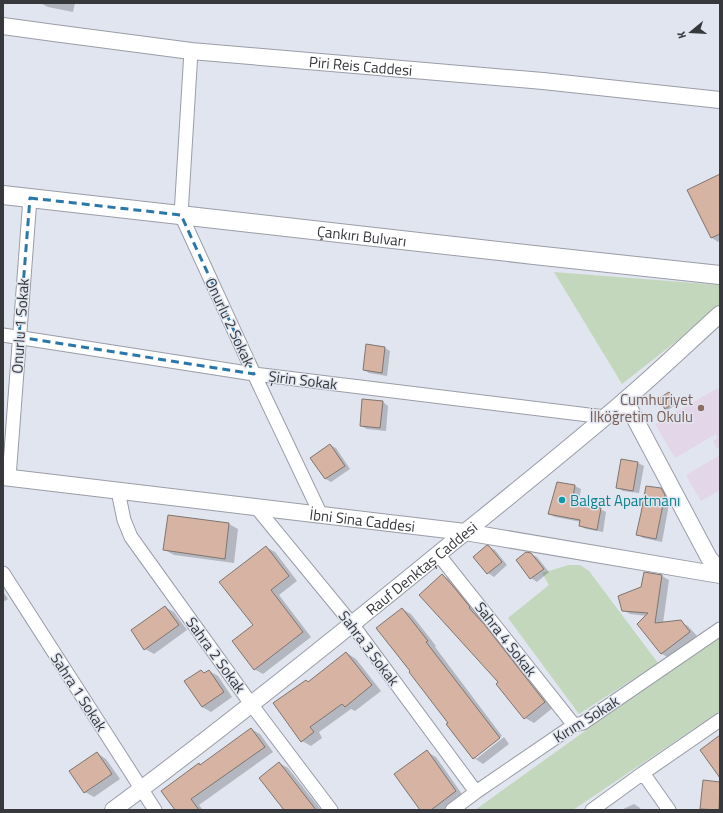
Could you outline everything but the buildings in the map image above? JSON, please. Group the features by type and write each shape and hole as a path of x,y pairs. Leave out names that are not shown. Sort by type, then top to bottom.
{"main road":[{"name":"Çankırı Bulvarı","path":"3,195 720,275"}],"street":[{"name":"Piri Reis Caddesi","path":"3,26 190,51 543,81 720,100"},
{"path":"181,215 190,51"},
{"name":"Onurlu 1 Sokak","path":"6,477 30,198"},
{"name":"Onurlu 2 Sokak","path":"181,215 321,515"},
{"name":"Rauf Denktaş Caddesi","path":"113,810 251,704 465,532 625,400 720,314"},
{"name":"Şirin Sokak","path":"3,335 254,374 605,417"},
{"path":"625,400 709,558 720,571"},
{"name":"İbni Sina Caddesi","path":"6,477 465,532 720,575"},
{"name":"Sahra 2 Sokak","path":"118,491 124,520 131,537 251,704 331,810"},
{"name":"Sahra 3 Sokak","path":"256,507 352,624 476,792"},
{"name":"Sahra 4 Sokak","path":"438,554 574,725"},
{"name":"Sahra 1 Sokak","path":"3,573 154,810"},
{"name":"Kırım Sokak","path":"452,810 574,725 583,723 720,629"},
{"path":"592,810 643,772 720,720"},
{"path":"643,772 669,810"}],"highlighted area":[{"path":"30,198 181,215 254,374 19,337"}],"shaded area":[{"name":"Cumhuriyet İlköğretim Okulu","path":"718,388 720,392 720,447 717,449 713,441 718,438 716,434 675,458 655,424"},
{"name":"Cumhuriyet İlköğretim Okulu","path":"720,455 720,490 701,501 686,475"}],"green space":[{"path":"554,272 720,285 720,307 622,384"},
{"path":"569,565 580,565 589,571 658,663 579,714 508,618 549,585 542,573"},
{"path":"720,636 720,711 573,810 475,810 603,718"}],"place":[{"name":"Cumhuriyet İlköğretim Okulu","path":"701,408"},
{"name":"Balgat Apartmanı","path":"562,500"}]}
